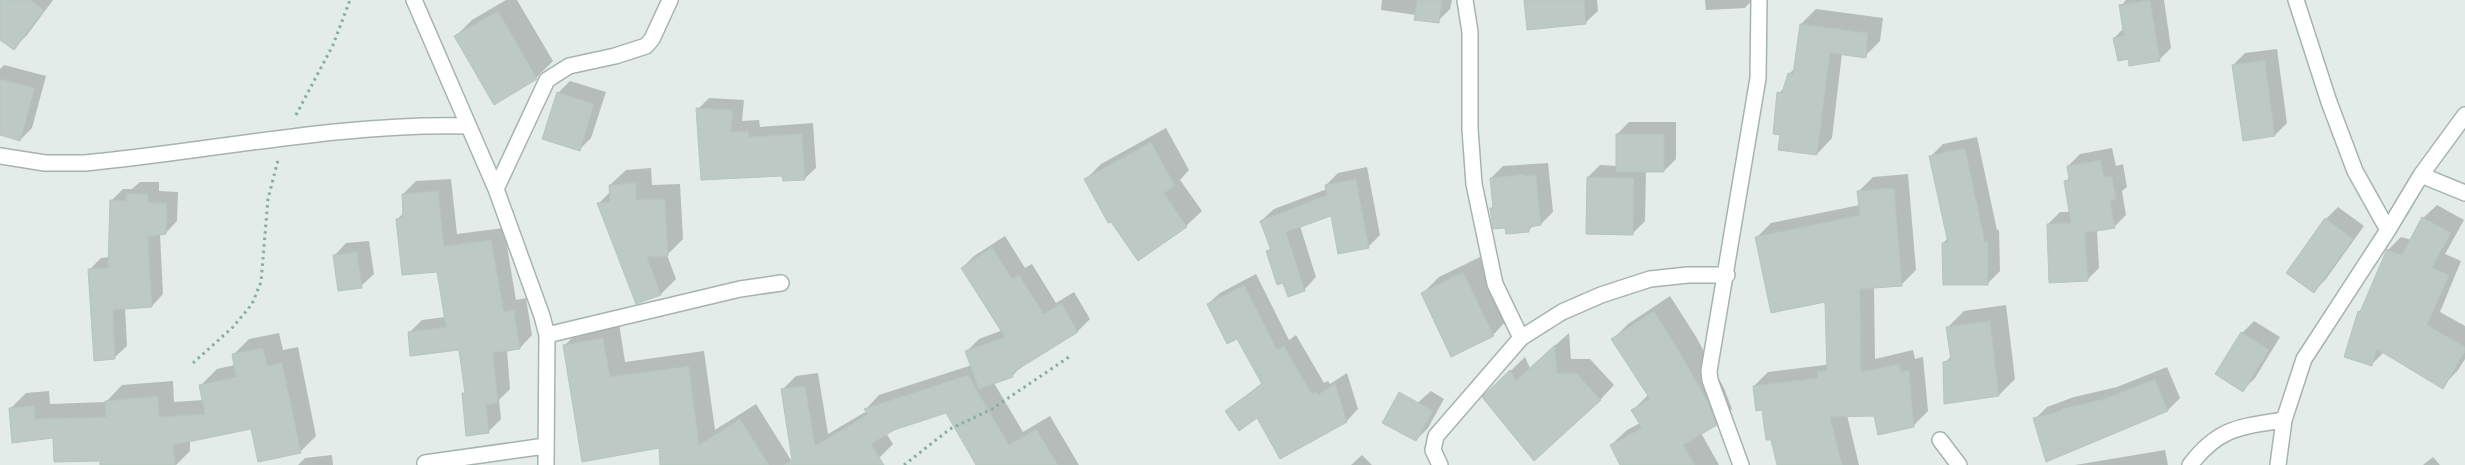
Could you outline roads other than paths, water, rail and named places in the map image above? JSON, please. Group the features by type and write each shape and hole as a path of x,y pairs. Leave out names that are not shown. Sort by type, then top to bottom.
{"street":[{"path":"414,0 467,126 496,189 542,316 547,335 546,465"},
{"path":"496,189 547,80 569,66 615,56 646,46 652,39 670,0"},
{"path":"1465,0 1470,32 1470,129 1474,184 1495,284 1521,338"},
{"path":"1740,465 1710,380 1709,372 1727,275 1731,234 1758,78 1759,0"},
{"path":"2296,0 2329,102 2355,171 2388,230"},
{"path":"2278,465 2284,420 2304,359 2388,230 2421,175 2465,115"},
{"path":"0,156 45,162 85,163 348,130 467,126"},
{"path":"2421,175 2465,193"},
{"path":"1440,465 1433,450 1436,436 1521,338 1562,312 1601,295 1650,279 1688,275 1727,275"},
{"path":"547,335 740,289 781,283"},
{"path":"2190,465 2199,454 2224,433 2241,427 2284,420"},
{"path":"1940,440 1959,465"},
{"path":"425,463 545,446"}]}
